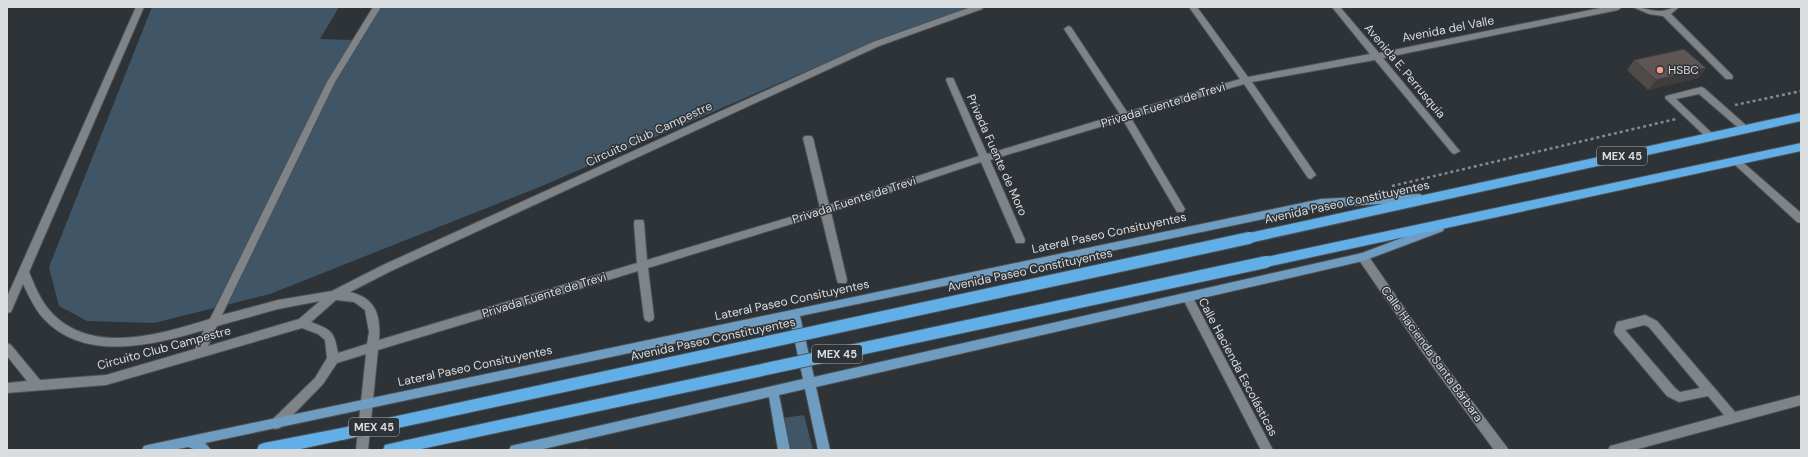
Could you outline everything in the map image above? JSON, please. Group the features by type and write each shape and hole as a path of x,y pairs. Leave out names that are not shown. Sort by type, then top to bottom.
{"highway":[{"name":"Avenida Paseo Constituyentes","path":"264,450 1444,196 1801,116"},
{"name":"MEX 45","path":"390,450 1801,147"}],"main road":[{"name":"Lateral Paseo Consituyentes","path":"148,450 794,313 1321,204 1444,196"},
{"path":"515,450 1363,257 1458,220"},
{"path":"794,313 824,450"},
{"path":"773,391 784,450"},
{"path":"189,442 198,444 205,450"}],"street":[{"path":"7,309 140,7"},
{"path":"198,354 331,82 377,7"},
{"name":"Circuito Club Campestre","path":"7,388 106,380 302,323 334,295 394,265 876,44 979,7"},
{"path":"1193,7 1246,80 1311,176"},
{"name":"Avenida E. Perrusquia","path":"1336,7 1455,151"},
{"name":"Avenida del Valle","path":"1378,56 1618,7"},
{"path":"1637,7 1646,11 1665,13 1672,11 1675,7"},
{"path":"1665,13 1729,77"},
{"path":"1068,29 1126,117 1180,209"},
{"name":"Privada Fuente de Trevi","path":"333,359 825,210 984,158 1126,117 1246,80 1378,56"},
{"name":"Privada Fuente de Moro","path":"950,80 1020,240"},
{"path":"1711,137 1669,98 1701,90 1745,129"},
{"path":"808,138 842,280"},
{"path":"1736,161 1801,219"},
{"path":"639,223 648,317"},
{"name":"Calle Hacienda Santa Bárbara","path":"1363,257 1427,350 1500,449 1503,450"},
{"name":"Circuito Club Campestre","path":"24,272 34,298 48,316 67,330 92,340 128,342 174,334 291,301 334,295"},
{"path":"334,295 359,299 367,305 372,315 374,332 373,347 362,450"},
{"name":"Calle Hacienda Escolásticas","path":"1187,297 1267,450"},
{"path":"1710,391 1679,397 1671,392 1619,331 1620,325 1645,320 1653,324 1733,418"},
{"path":"276,424 319,381 333,359 330,338 322,331 302,323"},
{"path":"7,348 37,385"},
{"path":"1614,450 1801,400"}],"path":[{"path":"1721,108 1801,91"},
{"path":"1390,186 1689,116"}],"shaded area":[{"path":"152,7 339,7 320,39 354,40 375,7 969,7 874,42 542,186 270,294 154,323 87,321 59,306 49,267"},
{"path":"804,415 813,450 791,450 783,418"}],"building":[{"path":"1684,49 1706,68 1656,80 1634,60"},
{"path":"587,448 587,450 576,450"}],"place":[{"name":"HSBC","path":"1660,70"}]}
